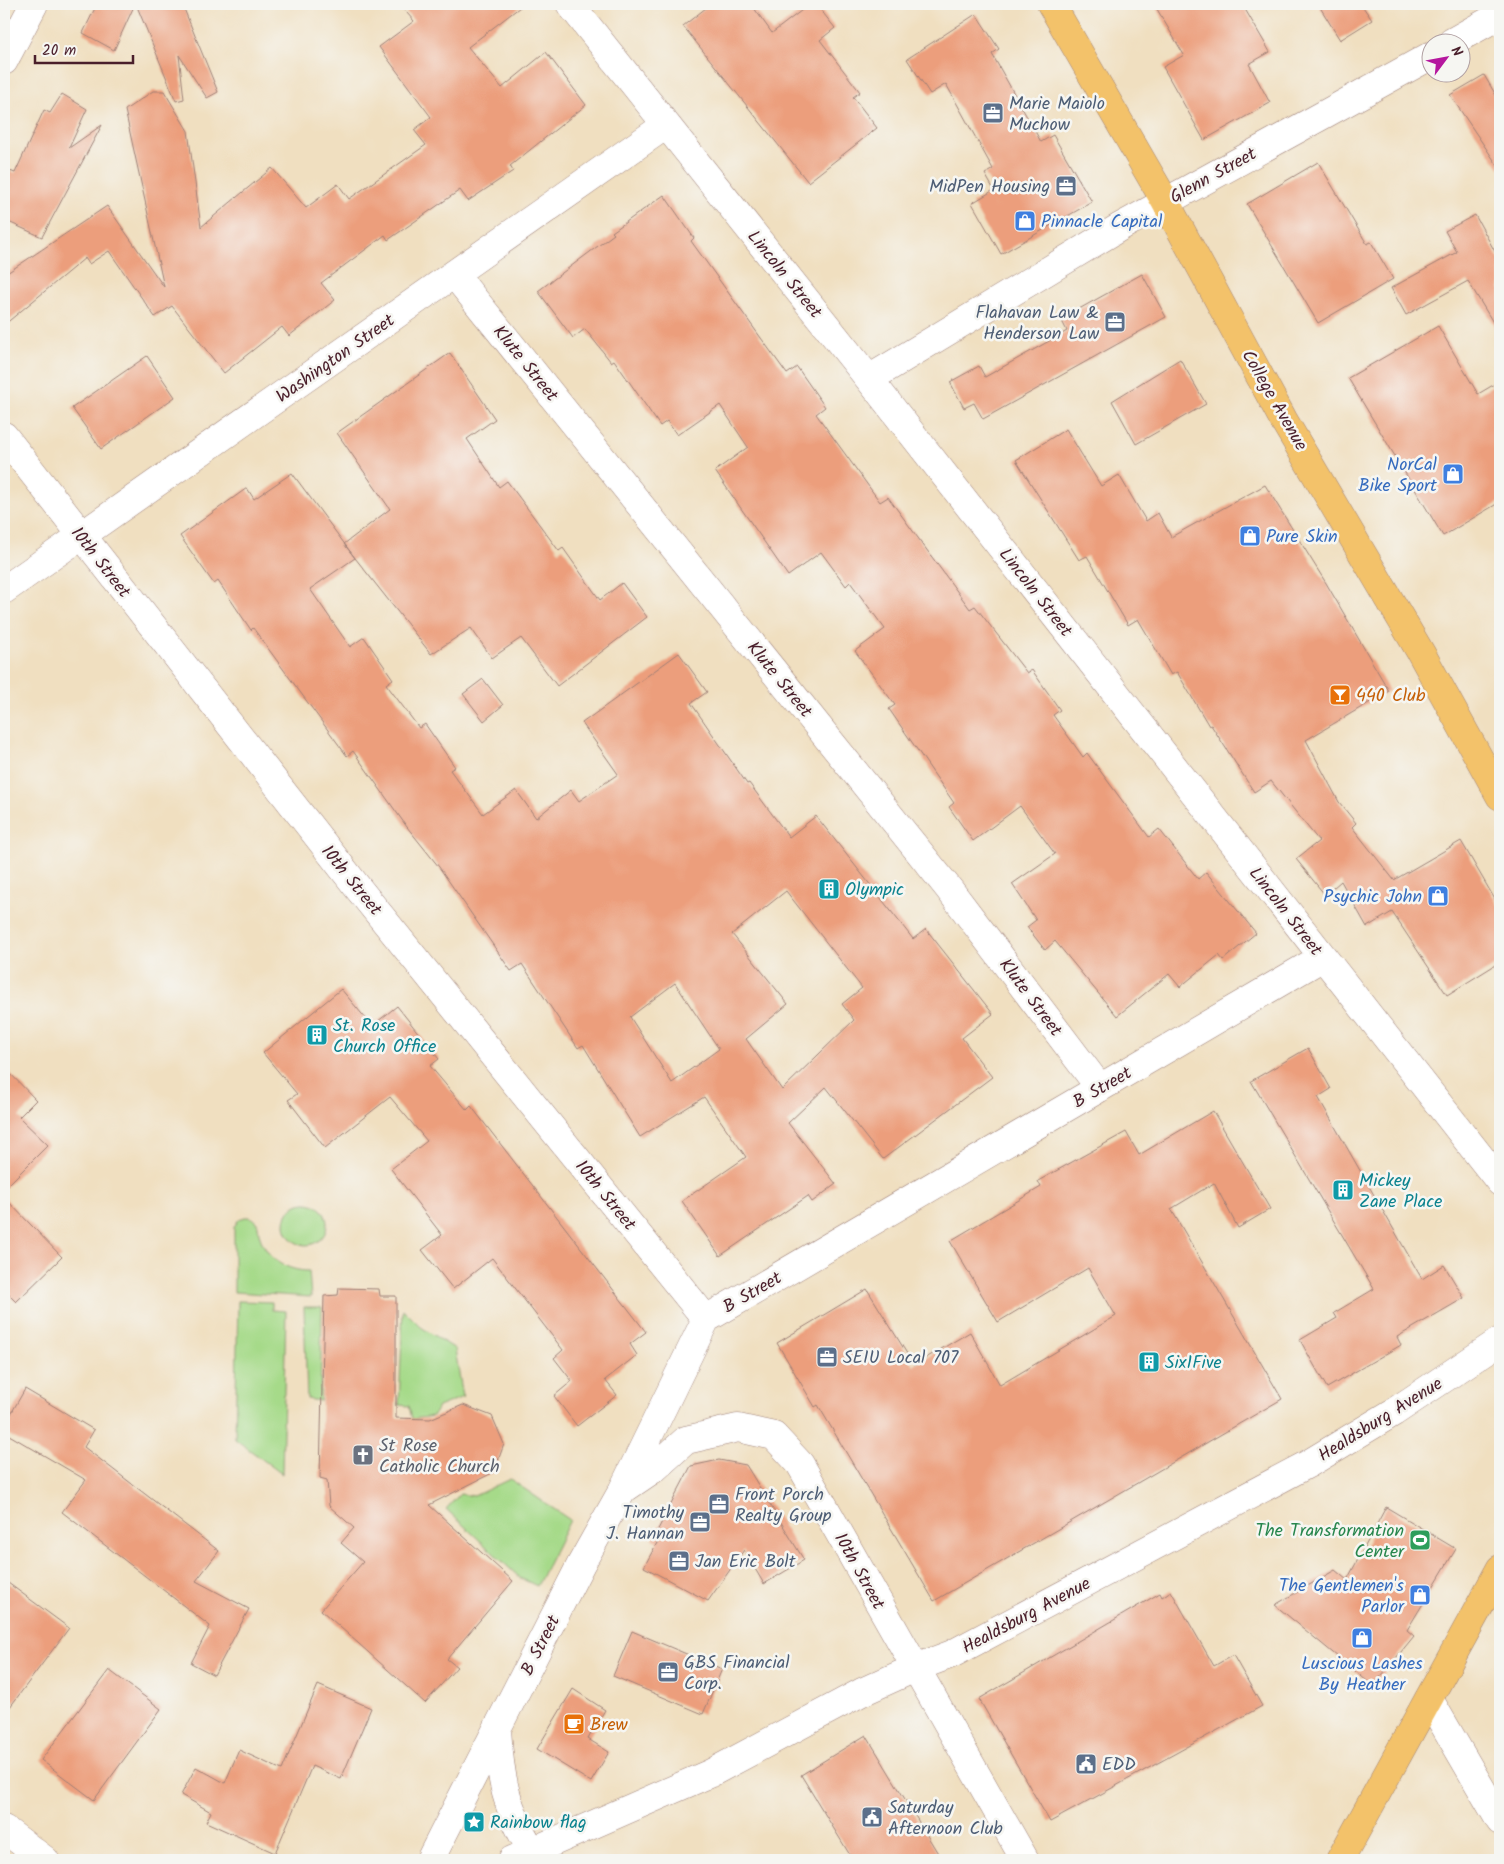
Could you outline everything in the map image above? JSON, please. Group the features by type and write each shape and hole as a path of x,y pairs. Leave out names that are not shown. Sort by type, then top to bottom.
{"main road":[{"name":"College Avenue","path":"1051,4 1165,202 1284,419 1421,652 1500,796"},
{"path":"1340,1860 1500,1568"}],"street":[{"path":"4,61 34,4"},
{"name":"Lincoln Street","path":"570,4 869,379 1500,1182"},
{"path":"1470,32 1500,15"},
{"name":"Glenn Street","path":"869,379 965,319 1165,202 1422,60"},
{"name":"Washington Street","path":"4,590 666,125"},
{"name":"Klute Street","path":"454,274 949,889 1100,1088"},
{"name":"10th Street","path":"4,436 80,536 358,888 706,1319"},
{"name":"B Street","path":"430,1860 604,1519 622,1491 706,1319 1323,957"},
{"name":"Healdsburg Avenue","path":"522,1856 711,1773 862,1692 952,1654 1308,1464 1394,1412 1500,1341"},
{"name":"10th Street","path":"622,1491 655,1468 686,1440 738,1428 774,1436 800,1464 1025,1860"},
{"path":"1429,1699 1500,1821"},
{"path":"497,1729 499,1769 515,1822 522,1856"},
{"path":"4,1829 45,1860"}],"green space":[{"path":"306,1203 321,1209 327,1224 321,1239 306,1245 291,1239 285,1224 291,1209"},
{"path":"245,1217 256,1221 263,1245 273,1257 293,1269 309,1271 311,1297 234,1292 234,1227 239,1219"},
{"path":"238,1301 272,1302 272,1310 286,1311 282,1474 235,1439"},
{"path":"304,1307 322,1307 320,1401 307,1399"},
{"path":"403,1309 421,1327 455,1349 463,1397 438,1407 433,1416 412,1419 409,1406 399,1405"},
{"path":"510,1479 570,1520 537,1586 520,1578 446,1509 460,1494 474,1496"}],"building":[{"path":"97,4 135,4 114,50 83,33"},
{"path":"136,4 182,4 218,92 207,98 179,55 184,99 176,101"},
{"path":"399,4 524,4 468,47 502,88 546,52 586,105 510,166 513,171 468,201 460,190 388,240 385,235 321,283 335,300 289,336 282,327 224,373 172,306 155,317 109,251 89,264 85,258 4,325 4,275 107,206 164,287 125,110 153,91 164,91 188,131 201,227 272,168 306,208 338,184 349,199 426,145 414,130 431,117 379,47 414,21"},
{"path":"711,4 751,4 772,33 810,4 816,4 835,28 820,40 860,92 853,97 877,128 808,182 683,26"},
{"path":"1154,4 1242,4 1270,52 1249,64 1270,103 1204,140 1163,67 1184,55"},
{"path":"1318,4 1361,4 1372,20 1340,40"},
{"path":"976,14 999,49 992,54 1041,142 1053,135 1092,202 1001,254 972,203 994,190 985,174 993,169 946,84 930,94 907,59"},
{"path":"1484,75 1500,102 1500,169 1450,95"},
{"path":"62,94 87,109 69,148 102,125 42,237 4,220 4,185 10,171 15,173 44,110 50,113"},
{"path":"1318,162 1367,244 1371,242 1393,279 1318,323 1247,204"},
{"path":"664,195 694,238 691,241 787,374 797,367 825,407 816,414 880,502 888,497 970,609 975,606 1027,673 1032,670 1060,710 1053,715 1083,757 1087,753 1149,837 1159,829 1198,879 1206,872 1256,933 1223,960 1219,955 1180,987 1169,974 1117,1016 1055,941 1045,950 1027,927 1036,920 1012,884 1055,854 1020,806 973,841 949,807 954,803 889,709 895,705 855,651 885,629 850,582 846,586 821,552 788,576 715,471 748,447 720,405 677,435 667,421 660,426 614,360 611,362 585,329 573,338 538,291 614,234 612,232"},
{"path":"1475,215 1500,261 1500,334 1468,281 1406,315 1391,288 1457,252 1445,231"},
{"path":"1142,274 1166,317 983,419 974,403 964,408 950,382 979,366 985,377 1067,331 1061,319"},
{"path":"1438,326 1478,394 1500,381 1500,502 1443,536 1348,378"},
{"path":"450,353 495,419 467,439 499,487 507,481 559,551 563,548 600,600 622,583 647,617 557,686 521,638 492,658 471,628 431,654 344,544 390,509 337,433"},
{"path":"147,356 175,397 101,449 72,408"},
{"path":"1180,359 1206,404 1136,444 1112,401"},
{"path":"1066,429 1101,486 1119,475 1146,521 1158,513 1171,537 1265,485 1326,583 1389,691 1306,740 1339,802 1356,823 1352,827 1394,880 1461,841 1500,908 1500,962 1447,995 1392,912 1367,927 1341,881 1325,895 1296,859 1319,841 1271,781 1254,792 1211,725 1209,726 1177,672 1171,675 1138,619 1128,625 1087,556 1079,560 1016,460"},
{"path":"292,473 355,558 310,589 350,647 364,637 393,679 386,684 419,728 425,724 455,767 450,770 483,814 516,790 536,818 571,790 579,801 618,774 582,723 679,653 707,692 691,703 747,784 749,783 789,837 816,816 913,939 926,929 993,1014 962,1038 992,1077 883,1159 826,1087 788,1123 836,1184 812,1202 808,1196 720,1256 682,1201 746,1157 704,1097 640,1137 583,1045 578,1048 522,964 511,971 439,867 407,827 353,751 347,756 253,628 251,630 218,581 214,584 180,536 247,488 254,499","holes":["786,891 862,988 842,1004 854,1020 782,1090 746,1039 788,1004 732,934","675,983 719,1049 672,1083 630,1017"]},
{"path":"483,679 503,705 484,721 463,694"},
{"path":"341,989 372,1026 397,1006 439,1059 430,1066 467,1110 471,1106 646,1332 630,1344 637,1355 605,1380 617,1395 577,1426 554,1396 572,1381 554,1358 563,1350 492,1258 453,1289 422,1250 442,1235 391,1169 427,1141 390,1097 325,1148 288,1100 297,1094 263,1053"},
{"name":"Mickey Zane Place","path":"1308,1048 1331,1089 1318,1097 1422,1279 1444,1265 1464,1298 1397,1337 1401,1345 1327,1388 1300,1340 1337,1318 1334,1313 1374,1289 1251,1081"},
{"path":"4,1067 36,1100 19,1117 48,1145 4,1189"},
{"name":"Six1Five","path":"1213,1111 1270,1209 1238,1228 1214,1183 1171,1209 1282,1399 934,1601 818,1405 815,1407 777,1343 867,1289 914,1365 970,1332 1000,1385 1116,1316 1088,1268 998,1322 950,1241 1041,1187 1038,1181 1126,1132 1139,1155"},
{"path":"4,1197 62,1257 16,1302 4,1290"},
{"name":"St Rose Catholic Church","path":"339,1288 379,1289 380,1296 396,1296 396,1418 430,1419 463,1405 492,1416 504,1444 494,1472 429,1505 513,1581 447,1659 457,1667 425,1703 321,1610 363,1562 341,1543 354,1528 329,1506 327,1480 320,1478 324,1296 338,1295"},
{"path":"25,1389 94,1430 84,1447 219,1551 196,1581 249,1609 214,1675 191,1663 210,1626 62,1512 86,1480 4,1432 4,1426"},
{"path":"719,1460 746,1465 804,1560 764,1584 744,1550 708,1601 644,1567 658,1541 653,1539 691,1466"},
{"path":"1386,1507 1456,1549 1407,1630 1414,1636 1373,1686 1275,1605 1335,1570 1347,1580"},
{"path":"4,1580 69,1628 4,1715"},
{"name":"EDD","path":"1171,1591 1214,1666 1233,1655 1262,1706 1050,1822 979,1699 1160,1593 1162,1597"},
{"name":"GBS Financial Corp.","path":"632,1631 722,1669 703,1714 613,1676"},
{"path":"109,1670 161,1709 94,1800 41,1760"},
{"path":"318,1685 371,1708 341,1779 312,1766 275,1853 206,1822 211,1812 181,1795 196,1767 225,1783 239,1750 282,1770"},
{"name":"Brew","path":"573,1689 605,1710 588,1739 609,1752 591,1782 537,1749"},
{"name":"Saturday Afternoon Club","path":"866,1735 942,1860 853,1860 801,1775"}],"place":[{"name":"Marie Maiolo Muchow","path":"993,113"},
{"name":"MidPen Housing","path":"1066,186"},
{"name":"Pinnacle Capital","path":"1025,221"},
{"name":"Flahavan Law & Henderson Law","path":"1115,322"},
{"name":"NorCal Bike Sport","path":"1453,474"},
{"name":"Pure Skin","path":"1250,536"},
{"name":"440 Club","path":"1340,695"},
{"name":"Olympic","path":"829,889"},
{"name":"Psychic John","path":"1438,896"},
{"name":"St. Rose Church Office","path":"317,1035"},
{"name":"Mickey Zane Place","path":"1343,1190"},
{"name":"SEIU Local 707","path":"827,1357"},
{"name":"Six1Five","path":"1149,1362"},
{"name":"St Rose Catholic Church","path":"363,1455"},
{"name":"Front Porch Realty Group","path":"719,1504"},
{"name":"Timothy J. Hannan","path":"700,1522"},
{"name":"The Transformation Center","path":"1420,1540"},
{"name":"Jan Eric Bolt","path":"679,1561"},
{"name":"The Gentlemen's Parlor","path":"1420,1595"},
{"name":"Luscious Lashes By Heather","path":"1362,1638"},
{"name":"GBS Financial Corp.","path":"668,1672"},
{"name":"Brew","path":"574,1724"},
{"name":"EDD","path":"1086,1764"},
{"name":"Saturday Afternoon Club","path":"872,1817"},
{"name":"Rainbow flag","path":"474,1822"}]}
